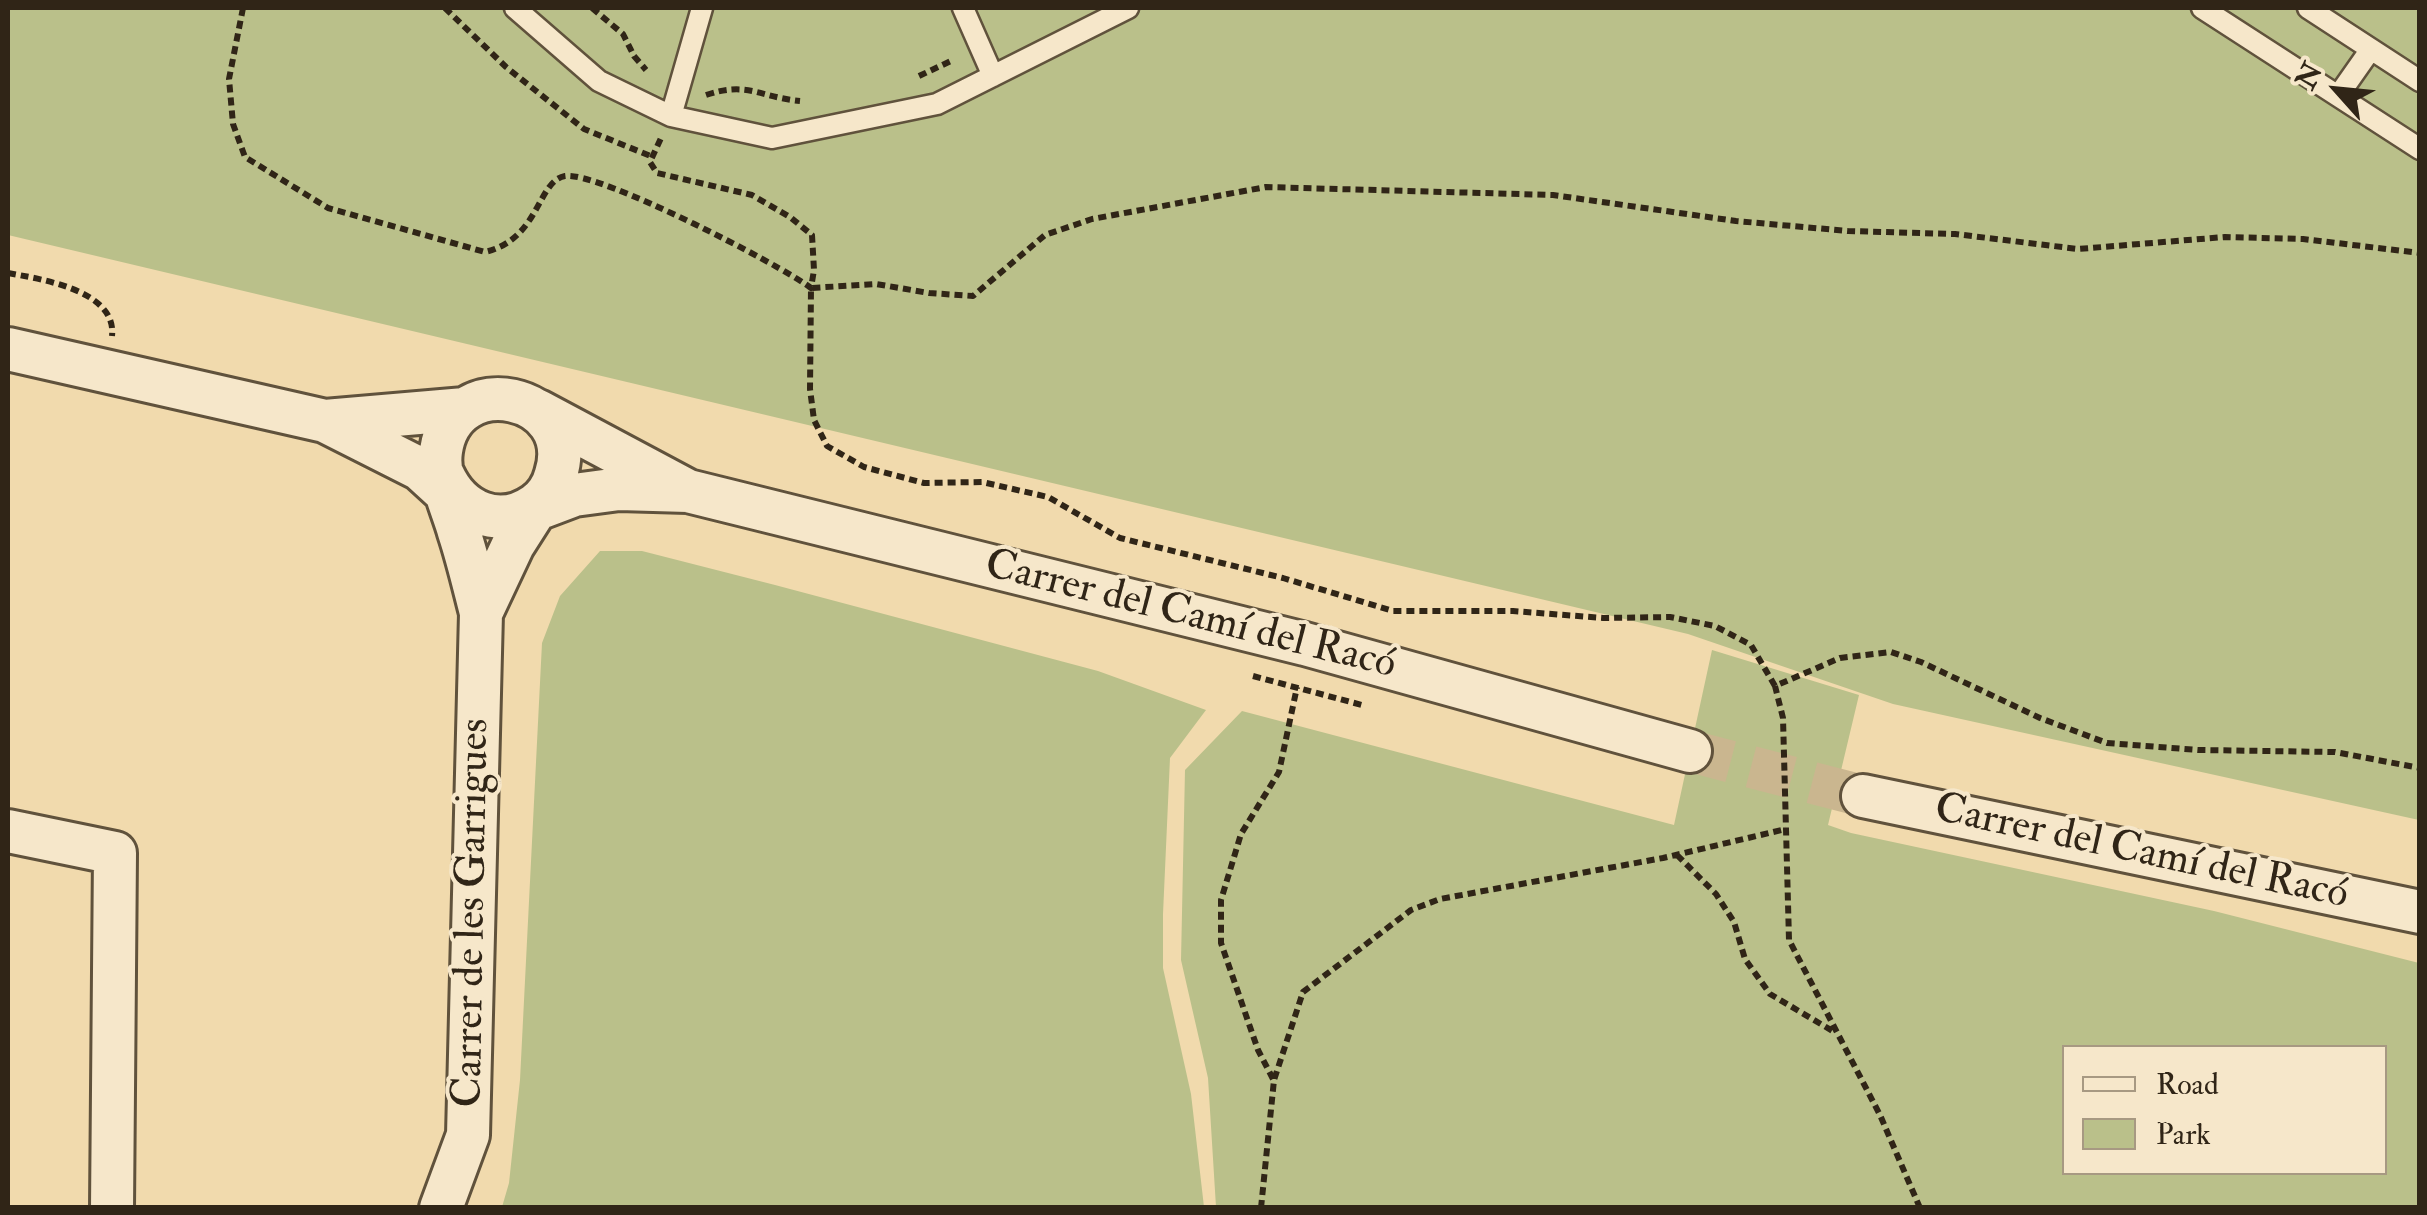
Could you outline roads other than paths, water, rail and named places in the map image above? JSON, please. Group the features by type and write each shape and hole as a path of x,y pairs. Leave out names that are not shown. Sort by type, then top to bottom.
{"street":[{"path":"8,349 326,420 420,469 483,515 504,517 534,508 553,484 559,464 558,444 550,425 538,411 520,401 482,400 466,409 452,422 440,456 452,492"},
{"path":"326,420 466,409"},
{"name":"Carrer del Camí del Racó","path":"538,411 688,490"},
{"name":"Carrer del Camí del Racó","path":"534,508 574,495 619,489 688,490 1305,644 1690,751"},
{"name":"Carrer de les Garrigues","path":"441,1208 468,1135 481,613 452,492"},
{"name":"Carrer de les Garrigues","path":"481,613 534,508"},
{"name":"Carrer del Camí del Racó","path":"1863,796 2420,912"},
{"path":"8,832 115,852 112,1208"}],"lane":[{"path":"516,8 599,82 671,116 772,138 938,104 1128,8"},
{"path":"671,116 702,8"},
{"path":"963,8 993,76"},
{"path":"2202,8 2420,150"},
{"path":"2308,8 2420,81"},
{"path":"2338,96 2371,49"}],"tunnel":[{"path":"1690,751 1863,796"}]}
